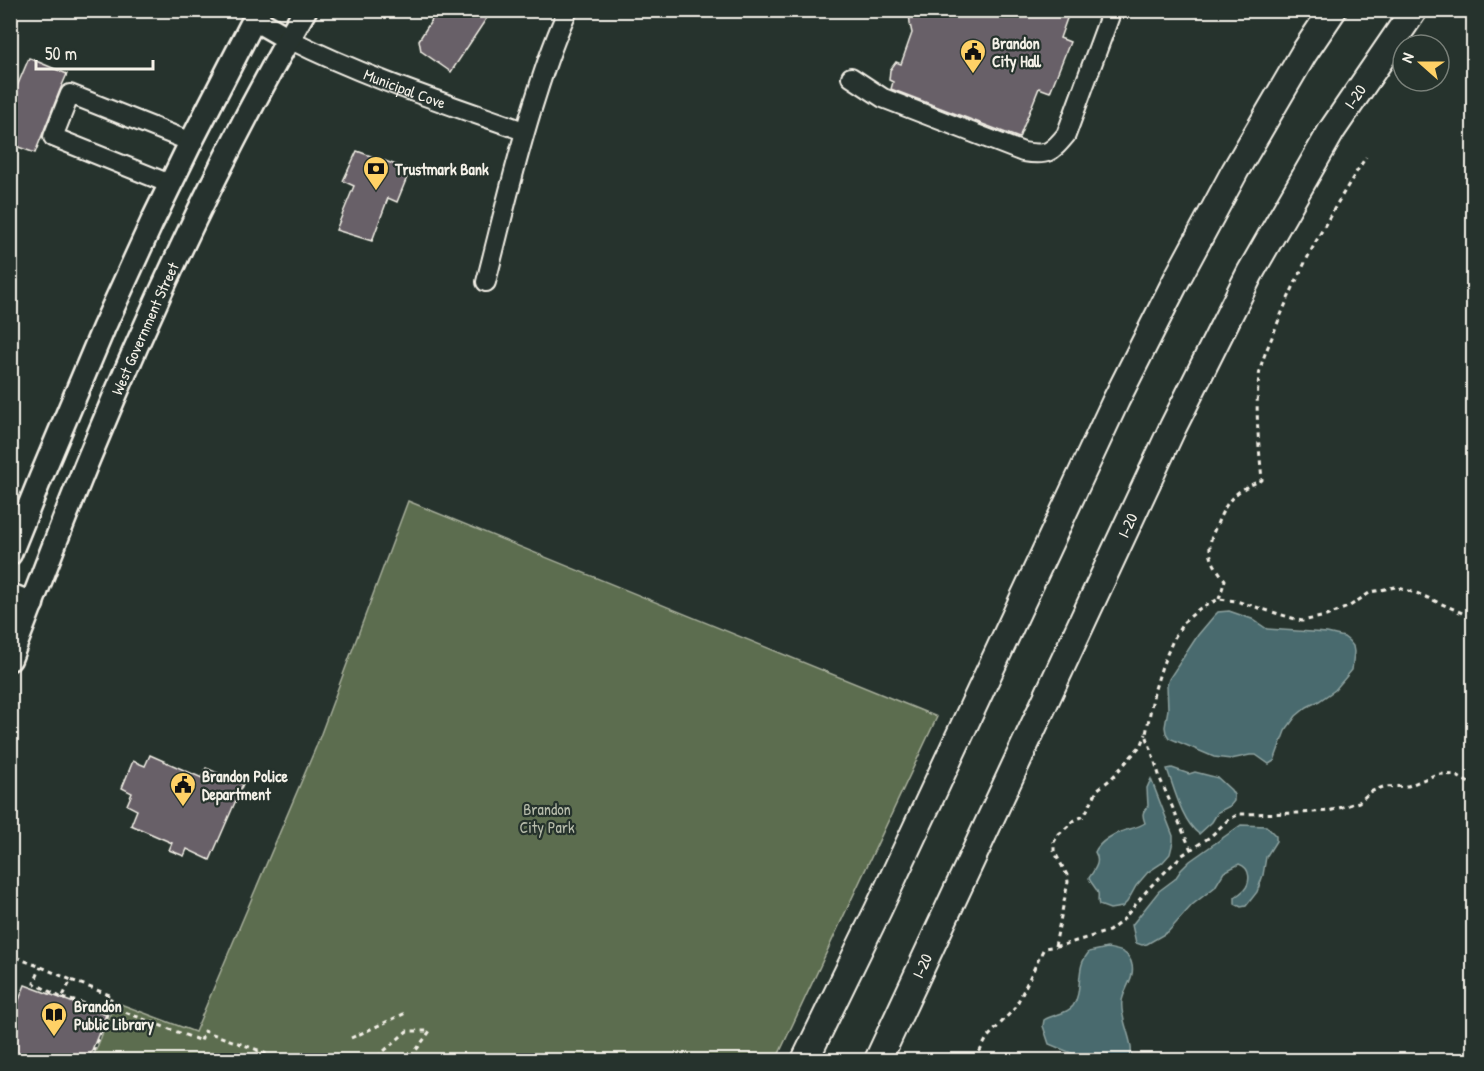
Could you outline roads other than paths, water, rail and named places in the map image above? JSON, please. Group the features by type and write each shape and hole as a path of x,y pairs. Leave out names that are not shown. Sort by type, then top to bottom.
{"highway":[{"path":"805,1060 883,900 1121,390 1235,171 1304,53 1333,10"},
{"name":"I-20","path":"878,1060 1173,427 1250,273 1332,130 1414,10"}],"main road":[{"name":"West Government Street","path":"10,659 93,448 178,256 229,152 305,10"},
{"path":"10,554 104,327 190,142 256,15 289,39"},
{"path":"10,595 32,604"}],"street":[{"path":"486,282 524,131 568,10"},
{"path":"851,77 883,98 1023,152 1038,154 1048,152 1066,135 1112,10"},
{"name":"Municipal Cove","path":"289,39 374,77 524,131"},
{"path":"170,184 53,137 70,94 190,142"}],"water":[{"path":"1229,611 1252,619 1267,629 1327,633 1344,637 1353,646 1352,670 1335,690 1296,716 1285,731 1274,761 1269,764 1256,755 1231,759 1214,757 1169,738 1166,733 1169,679 1198,635 1214,616 1218,612"},
{"path":"1172,768 1189,774 1195,772 1218,778 1234,795 1234,801 1230,806 1218,812 1212,822 1199,834 1188,821 1179,804 1167,769"},
{"path":"1151,779 1173,836 1170,854 1162,863 1148,872 1122,907 1110,909 1099,905 1098,893 1089,878 1097,862 1095,852 1100,844 1113,835 1145,823 1143,814 1148,806 1147,788"},
{"path":"1241,825 1266,826 1276,836 1276,841 1266,857 1257,892 1246,906 1241,907 1235,904 1235,897 1244,890 1249,879 1246,869 1239,864 1224,872 1215,887 1192,905 1168,932 1147,944 1136,943 1132,925 1159,891 1175,879 1190,861"},
{"path":"1107,948 1126,954 1131,960 1133,970 1122,1001 1123,1016 1131,1046 1130,1060 1082,1060 1049,1044 1043,1026 1044,1020 1067,1011 1073,1006 1076,1002 1084,960 1089,952"}],"place":[{"name":"Brandon City Hall","path":"973,75"},
{"name":"Trustmark Bank","path":"376,192"},
{"name":"Brandon Police Department","path":"183,808"},
{"name":"Brandon Public Library","path":"54,1038"}],"park label":[{"name":"Brandon City Park","path":"547,818"}]}
